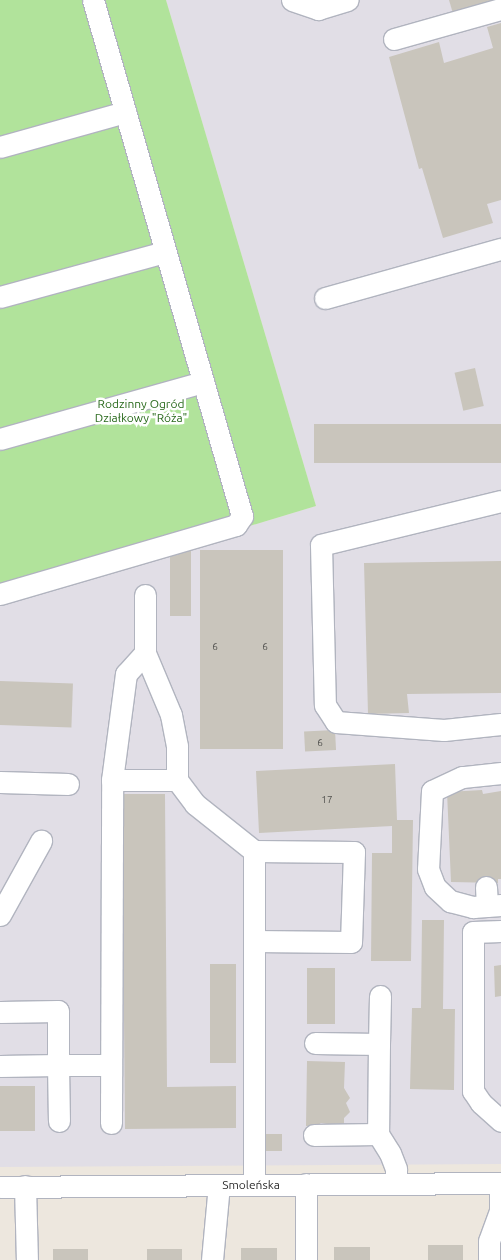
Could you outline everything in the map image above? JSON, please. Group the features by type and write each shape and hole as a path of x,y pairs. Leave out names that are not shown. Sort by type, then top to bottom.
{"street":[{"path":"0,594 236,526 242,516 93,0"},
{"path":"292,0 318,9 348,0"},
{"path":"394,39 501,9"},
{"path":"0,147 125,112"},
{"path":"325,298 501,249"},
{"path":"0,297 165,252"},
{"path":"0,439 203,382"},
{"path":"501,501 321,545 325,705 336,722 444,730 501,724"},
{"path":"145,595 146,653 171,714 177,746 177,780 195,804 254,851 354,852 351,942 254,941"},
{"path":"111,1123 112,780 126,674 146,653"},
{"path":"491,900 472,907 450,901 435,887 428,869 429,798 432,791 443,783 462,776 501,773"},
{"path":"112,780 177,780"},
{"path":"0,782 68,784"},
{"path":"0,915 41,840"},
{"path":"254,851 254,1185"},
{"path":"501,931 473,932 473,1091 481,1103 501,1120"},
{"path":"380,996 378,1134 393,1161 396,1184"},
{"path":"0,1012 58,1011 59,1120"},
{"path":"315,1043 379,1044"},
{"path":"0,1066 111,1065"},
{"path":"314,1135 378,1134"},
{"path":"489,1260 489,1241 500,1210 501,1183"},
{"name":"Smoleńska","path":"0,1186 501,1183"},
{"path":"306,1184 306,1260"},
{"path":"212,1260 219,1185"},
{"path":"25,1186 27,1260"}],"shaded area":[{"path":"166,0 501,0 501,1164 0,1167 0,601 316,506"}],"green space":[{"name":"Rodzinny Ogród Działkowy \"Róża\"","path":"0,0 166,0 316,506 0,601"}],"building":[{"path":"449,0 501,0 454,17"},
{"path":"501,23 501,200 487,204 493,223 443,238 422,168 419,169 389,57 439,42 444,63 493,48 487,27"},
{"path":"475,368 484,406 463,411 455,373"},
{"path":"314,424 501,424 501,463 314,463"},
{"path":"170,544 191,544 191,616 170,616"},
{"path":"200,550 283,550 283,749 200,749"},
{"path":"501,561 501,693 407,694 409,713 368,714 364,563"},
{"path":"0,681 73,684 71,728 0,725"},
{"path":"335,730 336,750 305,752 304,732"},
{"path":"395,764 397,820 413,820 411,961 371,961 372,853 392,853 392,826 259,833 256,771"},
{"path":"482,790 483,794 501,791 501,879 498,879 498,883 451,882 447,792"},
{"path":"122,794 165,794 167,1087 236,1086 236,1128 125,1129"},
{"path":"422,920 444,920 443,1009 455,1009 454,1090 410,1089 412,1008 421,1008"},
{"path":"210,964 236,964 236,1063 210,1063"},
{"path":"501,965 501,996 495,997 494,966"},
{"path":"307,968 335,968 335,1024 307,1024"},
{"path":"307,1061 345,1062 344,1088 350,1098 346,1103 350,1112 344,1118 344,1127 321,1123 317,1126 306,1126"},
{"path":"0,1086 35,1086 35,1131 0,1131"},
{"path":"264,1134 282,1134 282,1151 264,1151"},
{"path":"428,1245 463,1245 463,1260 428,1260"},
{"path":"334,1247 370,1247 370,1260 334,1260"},
{"path":"241,1248 277,1248 277,1260 241,1260"},
{"path":"53,1249 88,1249 88,1260 53,1260"},
{"path":"147,1249 182,1249 182,1260 147,1260"}]}
